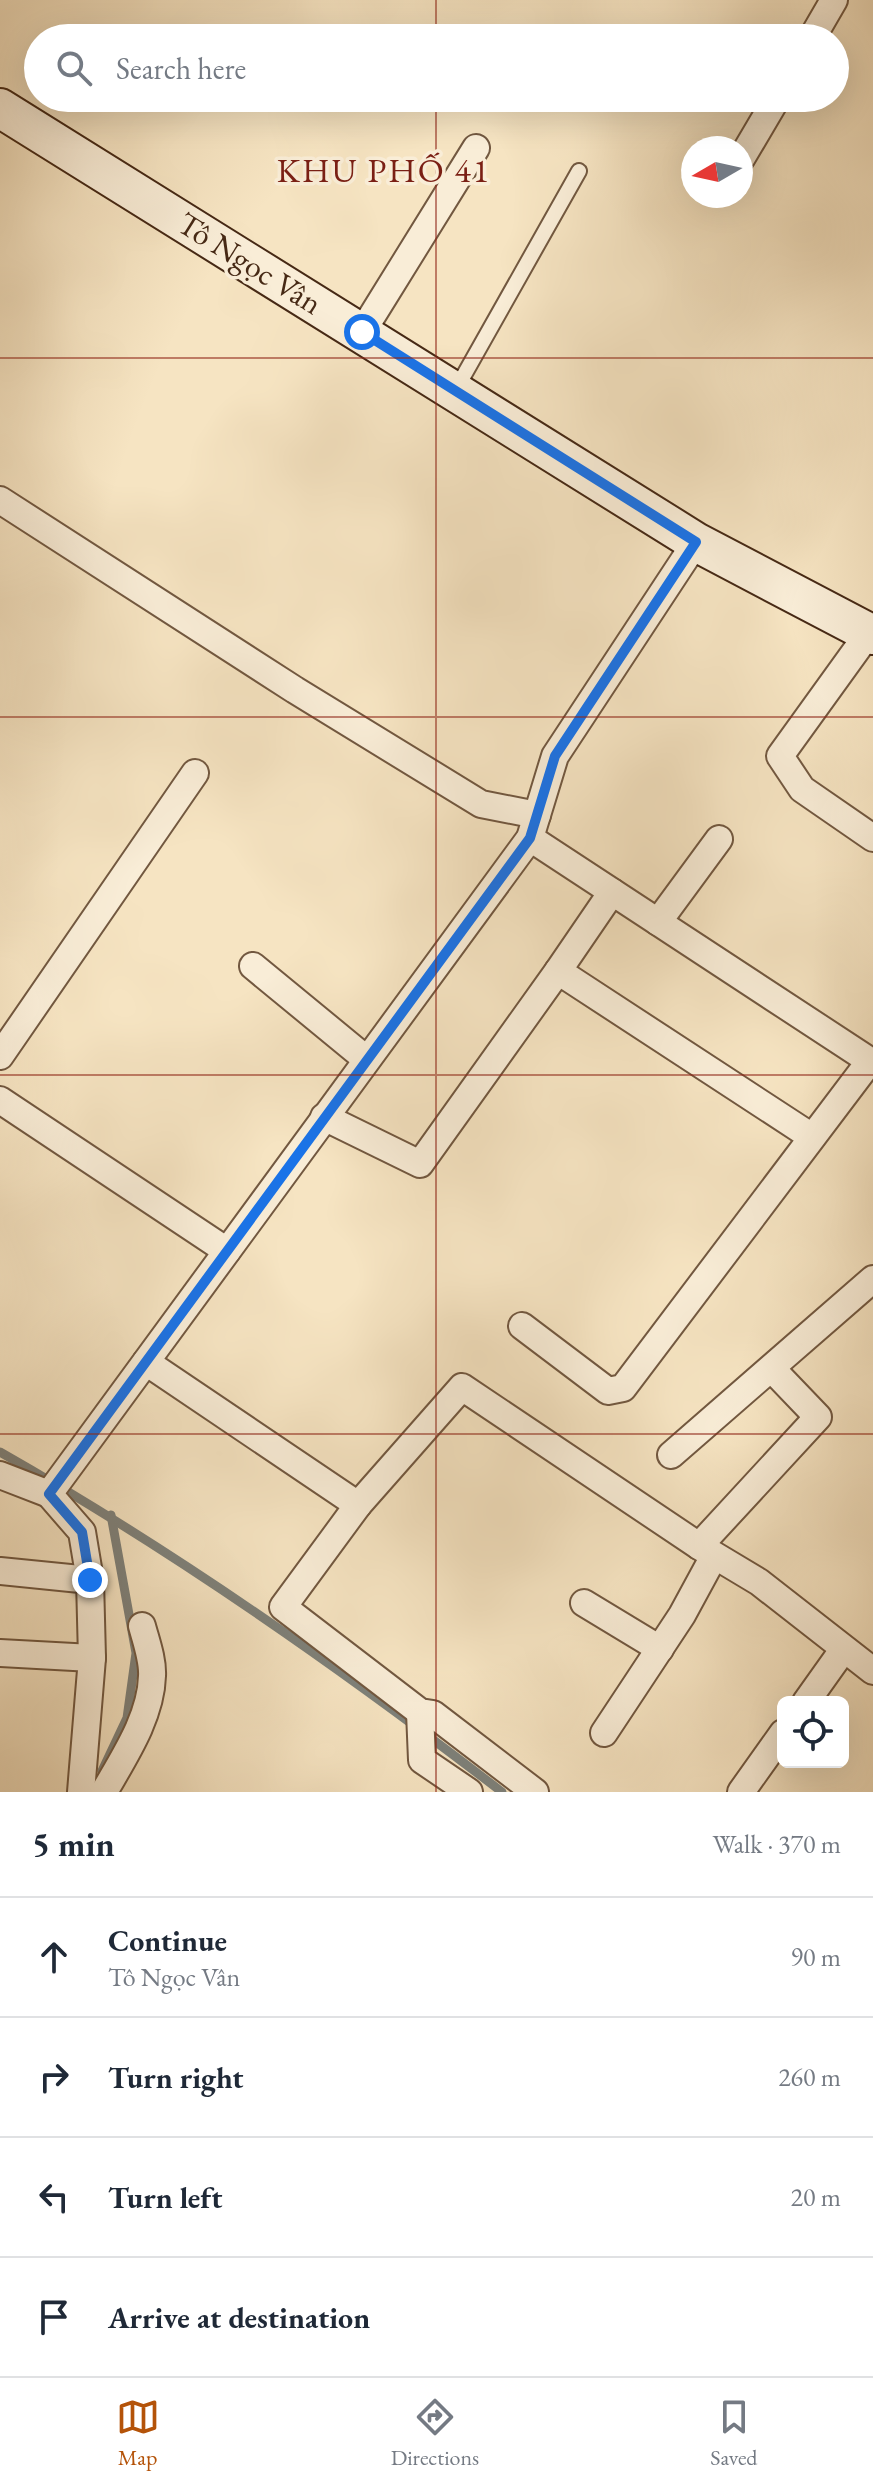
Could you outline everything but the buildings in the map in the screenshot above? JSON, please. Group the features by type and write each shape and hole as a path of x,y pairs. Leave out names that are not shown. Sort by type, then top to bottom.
{"street":[{"path":"820,24 834,0"},
{"name":"Tô Ngọc Vân","path":"0,108 696,542 872,631"},
{"path":"753,139 769,112"},
{"path":"362,332 476,148"},
{"path":"0,500 295,690 481,804 534,827 612,892 871,1062 623,1388 608,1391 522,1326"},
{"path":"51,1491 534,827 555,756 696,542"},
{"path":"872,631 780,756 802,789 873,838"},
{"path":"0,1056 195,773"},
{"path":"658,922 719,839"},
{"path":"324,1117 420,1164 612,892"},
{"path":"253,966 366,1059"},
{"path":"558,971 812,1137"},
{"path":"0,1100 227,1251"},
{"path":"671,1455 873,1279"},
{"path":"146,1362 358,1505"},
{"path":"604,1733 660,1649 706,1551 818,1417 772,1369"},
{"path":"535,1792 433,1714 420,1716 283,1607 358,1505 462,1387 706,1551 759,1582 873,1671"},
{"path":"0,1475 51,1491 82,1532 90,1580 92,1658 81,1792"},
{"path":"0,1571 90,1580"},
{"path":"584,1603 660,1649"},
{"path":"104,1792 136,1735 150,1692 152,1673 142,1626"},
{"path":"810,1696 843,1650"},
{"path":"0,1653 92,1658"},
{"path":"420,1716 419,1750 422,1760 469,1792"},
{"path":"741,1792 777,1741"}],"lane":[{"path":"455,391 579,171"}],"waterway":[{"path":"0,1452 130,1530 257,1613 502,1792"},
{"path":"102,1771 127,1718 136,1653 111,1515"}],"district":[{"name":"KHU PHỐ 41","path":"384,170"}],"route":[{"path":"90,1580 82,1532 49,1494 530,838 555,756 696,542 362,332"}]}
